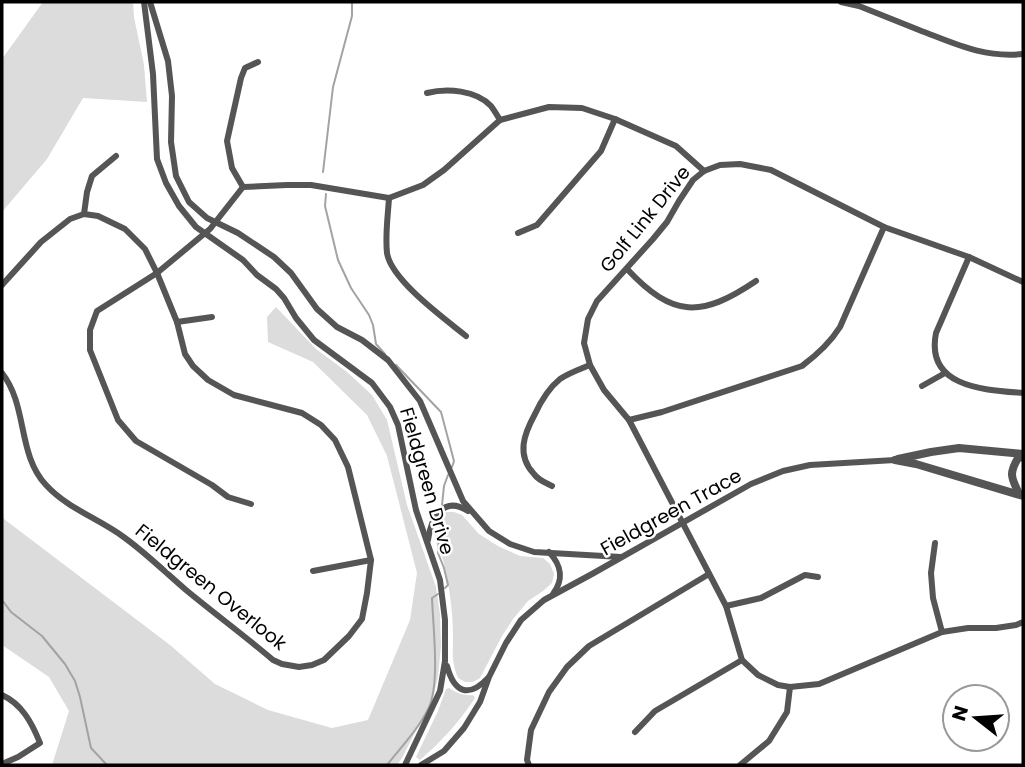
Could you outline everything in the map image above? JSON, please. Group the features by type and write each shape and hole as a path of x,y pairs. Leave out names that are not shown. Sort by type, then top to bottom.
{"street":[{"name":"Fieldgreen Drive","path":"144,2 153,74 157,159 179,206 204,234 243,260 276,289 314,340 364,377 384,397 398,425 414,500 440,580 445,620 445,661 440,691 405,765"},
{"name":"Fieldgreen Drive","path":"150,2 168,61 172,96 171,142 176,176 190,202 207,218 238,233 274,257 291,273 317,309 337,327 362,340 388,360 420,401 463,501 489,531 510,544 534,552 621,557"},
{"path":"841,2 859,6 968,49 991,55 1023,54"},
{"path":"243,187 232,167 227,141 241,78 245,68 258,62"},
{"path":"427,93 441,90 470,94 489,104 500,120"},
{"path":"251,504 228,498 212,485 136,440 118,420 93,361 89,340 97,311 157,273 204,234 243,187 310,185 389,198 423,185 500,120 549,107 582,108 615,119 676,146 704,171"},
{"path":"518,233 537,225 601,151 615,119"},
{"path":"2,285 41,242 70,219 84,214 92,176 116,156"},
{"name":"Golf Link Drive","path":"742,660 726,606 629,420 604,390 590,365 584,343 588,319 597,301 667,222 693,180 704,171 720,165 740,164 771,170 884,227 969,257 1023,282"},
{"path":"389,198 387,256 408,287 466,336"},
{"name":"Fieldgreen Overlook","path":"2,373 16,402 26,449 35,471 47,486 71,507 125,538 187,592 273,660 292,667 312,665 324,660 362,619 370,559 348,467 335,440 321,425 302,412 234,395 208,380 185,354 177,323 145,249 125,229 98,216 84,214"},
{"path":"629,420 662,412 802,366 818,354 840,327 884,227"},
{"path":"969,257 936,333 934,343 937,358 945,373 959,383 984,390 1023,393"},
{"path":"627,269 649,290 666,302 681,308 699,307 734,296 756,281"},
{"path":"177,323 212,317"},
{"path":"552,486 533,473 526,463 523,439 540,403 552,386 563,377 590,365"},
{"path":"922,386 945,373"},
{"path":"895,460 959,448 1023,455"},
{"path":"1021,495 1011,476 1012,468 1023,455"},
{"name":"Fieldgreen Trace","path":"421,765 444,751 464,728 480,702 506,643 521,620 544,600 751,484 783,471 810,465 895,460 1021,495"},
{"path":"428,540 432,522 442,508 456,506 475,516"},
{"path":"935,543 931,573 933,598 942,632"},
{"path":"549,552 556,559 561,572 558,587 552,596"},
{"path":"313,570 370,559"},
{"path":"529,765 527,760 531,730 549,692 567,667 589,646 709,574"},
{"path":"726,606 761,598 805,575 818,576"},
{"path":"635,732 655,711 742,660 758,675 778,685 790,687 819,684 942,632 996,628 1023,622"},
{"path":"445,661 451,681 462,689 470,690 480,686 489,677"},
{"path":"740,765 769,741 787,712 790,687"},
{"path":"2,695 12,700 28,718 40,743 2,764"}],"shaded area":[{"path":"43,2 133,2 144,65 147,102 83,98 47,159 2,212 2,59"},
{"path":"276,307 316,349 372,395 387,420 407,505 436,587 441,646 433,697 397,765 52,765 69,711 49,677 2,645 2,514 4,519 170,645 215,684 268,710 332,728 368,720 410,620 417,573 387,456 367,415 313,362 268,342 267,317"},
{"path":"446,512 462,515 479,534 498,546 520,556 543,558 550,564 554,574 552,583 528,601 513,619 480,678 473,682 458,678 453,662 450,598 435,535 438,522"},
{"path":"446,689 475,698 450,731 420,760 416,757"}],"waterway":[{"path":"323,172 333,87 352,16 352,2"},
{"path":"326,194 325,206 338,260 351,288 369,315 376,344 385,354"},
{"path":"396,365 441,412 454,461 452,467"},
{"path":"442,505 448,475"},
{"path":"441,515 438,553 448,585 445,588"},
{"path":"387,765 420,723 432,697 435,654 432,598 438,594"},
{"path":"2,600 11,612 42,636 65,664 80,697 91,748 107,765"}]}
